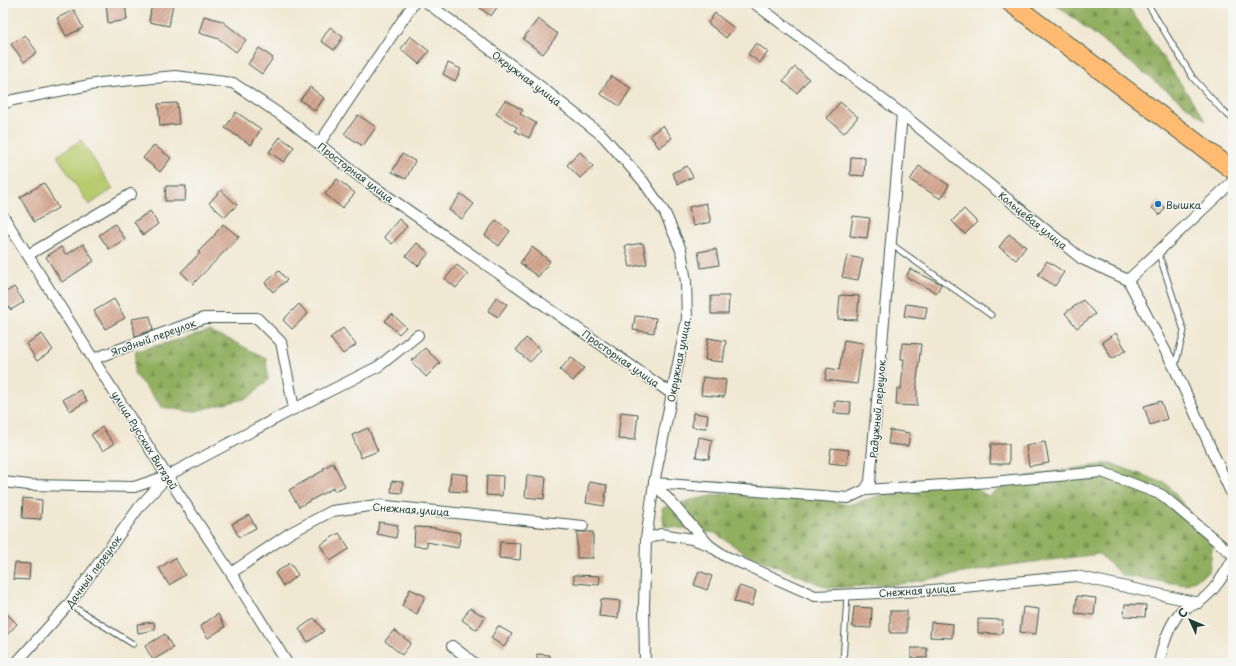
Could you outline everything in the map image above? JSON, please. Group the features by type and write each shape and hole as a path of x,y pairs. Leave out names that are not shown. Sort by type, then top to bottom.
{"highway":[{"path":"1011,3 1233,170"}],"street":[{"path":"319,144 414,3"},
{"name":"Окружная улица","path":"428,3 536,83 603,136 643,181 665,213 682,250 686,282 687,319 654,483 646,539 644,605 645,663"},
{"name":"Кольцевая улица","path":"754,3 902,114 1082,259 1128,280"},
{"name":"Просторная улица","path":"3,104 13,100 100,83 130,80 175,76 233,83 290,121 360,177 672,394"},
{"name":"Радужный переулок","path":"865,490 870,482 902,114"},
{"path":"1233,182 1158,250 1128,280 1174,369 1233,496"},
{"path":"28,255 131,194"},
{"name":"улица Русских Витязей","path":"3,216 167,476 232,573 287,663"},
{"name":"Ягодный переулок","path":"93,359 204,318 257,318 281,342 294,409"},
{"path":"3,482 28,485 134,487 167,476 379,366 418,335"},
{"path":"654,483 848,498 865,490 991,482 1102,472 1162,495 1233,555"},
{"name":"Дачный переулок","path":"16,663 69,604 140,506 167,476"},
{"path":"654,483 709,545"},
{"name":"Снежная улица","path":"232,573 290,534 332,512 377,504 584,526"},
{"name":"Снежная улица","path":"646,539 661,534 692,539 709,545 725,556 815,596 922,591 1076,576 1199,603"},
{"path":"1159,663 1169,629 1181,611 1199,603 1222,580 1233,559"},
{"path":"452,646 474,663"}],"lane":[{"path":"1147,3 1193,78 1222,110 1233,119"},
{"path":"891,244 991,315"},
{"path":"1158,250 1184,331 1174,369"},
{"path":"843,663 847,594"},
{"path":"69,604 133,644"}],"green space":[{"path":"1054,3 1126,3 1206,121"},
{"path":"81,140 113,189 89,205 57,156"},
{"path":"209,332 228,339 266,358 268,380 248,398 192,412 162,407 134,373 136,351"},
{"path":"1110,463 1167,484 1213,541 1209,572 1186,585 1123,576 1099,554 1010,565 900,584 829,588 746,554 715,533 664,526 662,508 691,500 722,494 780,490 848,505 901,489 963,480 988,496 1028,476"}],"building":[{"path":"106,3 125,3 127,20 108,23"},
{"path":"152,3 173,4 169,26 149,22"},
{"path":"484,3 500,3 491,16 480,8"},
{"path":"74,10 83,28 66,36 57,18"},
{"path":"715,13 734,28 726,38 708,23"},
{"path":"204,16 222,21 246,40 236,52 219,39 199,33"},
{"path":"538,19 558,34 543,54 523,39"},
{"path":"330,27 343,37 334,50 321,41"},
{"path":"25,35 37,52 24,62 11,44"},
{"path":"410,36 429,51 419,64 401,49"},
{"path":"756,43 768,52 760,63 748,54"},
{"path":"259,48 273,58 262,74 248,64"},
{"path":"448,63 461,69 455,81 443,74"},
{"path":"795,67 809,79 797,93 783,81"},
{"path":"611,76 631,88 620,106 600,94"},
{"path":"310,87 324,98 315,111 300,100"},
{"path":"505,100 523,110 520,114 536,123 529,138 515,131 517,127 496,114"},
{"path":"840,102 858,117 844,133 827,118"},
{"path":"177,103 179,124 160,126 158,104"},
{"path":"236,112 261,129 251,145 225,128"},
{"path":"358,115 376,127 363,146 344,134"},
{"path":"663,125 672,138 659,148 650,135"},
{"path":"280,137 294,147 284,162 269,152"},
{"path":"154,145 171,158 160,172 143,158"},
{"path":"580,152 593,166 580,178 567,165"},
{"path":"402,154 415,161 406,179 392,172"},
{"path":"851,157 865,158 864,176 850,175"},
{"path":"687,166 693,177 678,184 672,173"},
{"path":"919,166 949,185 941,199 910,180"},
{"path":"337,179 355,193 342,208 325,194"},
{"path":"44,183 58,208 34,222 20,197"},
{"path":"166,186 186,186 185,201 165,201"},
{"path":"221,190 237,205 225,217 209,203"},
{"path":"461,194 474,204 462,219 449,210"},
{"name":"Вышка","path":"1158,200 1165,208 1160,215 1152,208"},
{"path":"706,203 711,222 693,226 689,207"},
{"path":"964,209 977,222 965,234 952,221"},
{"path":"150,211 158,224 143,235 134,222"},
{"path":"853,216 870,218 867,238 850,236"},
{"path":"399,219 407,226 392,244 384,237"},
{"path":"496,220 510,231 499,246 485,235"},
{"path":"115,224 125,239 109,249 99,235"},
{"path":"223,224 239,237 193,284 181,272 200,253 198,252 215,235"},
{"path":"1009,234 1026,247 1016,260 999,247"},
{"path":"417,243 429,253 418,266 406,256"},
{"path":"643,243 647,264 630,267 625,246"},
{"path":"83,244 94,261 62,282 46,257 61,247 66,255"},
{"path":"532,247 550,261 538,277 520,263"},
{"path":"716,249 719,265 701,268 698,252"},
{"path":"847,256 863,259 858,280 842,277"},
{"path":"1047,261 1064,272 1055,286 1038,275"},
{"path":"457,265 468,274 456,288 445,279"},
{"path":"910,269 941,284 937,293 906,277"},
{"path":"279,271 287,280 273,292 265,283"},
{"path":"14,287 24,302 11,310 3,298 3,294"},
{"path":"840,295 859,296 857,320 838,319"},
{"path":"711,296 729,296 728,314 711,314"},
{"path":"496,297 507,304 498,317 488,311"},
{"path":"114,299 125,318 105,329 94,311"},
{"path":"1083,300 1095,314 1077,328 1065,313"},
{"path":"299,304 308,314 292,329 283,320"},
{"path":"906,304 927,307 925,319 904,316"},
{"path":"392,314 406,327 399,334 385,321"},
{"path":"150,316 153,330 135,336 132,319"},
{"path":"635,316 656,318 654,333 633,330"},
{"path":"343,328 356,345 343,354 330,338"},
{"path":"1116,333 1126,350 1112,359 1102,342"},
{"path":"42,334 53,350 37,361 26,344"},
{"path":"526,338 541,350 530,362 516,350"},
{"path":"708,338 726,341 723,362 705,360"},
{"path":"844,340 863,343 857,384 825,380 827,368 839,370"},
{"path":"902,343 921,344 917,380 917,406 896,405 897,389 901,389 904,359 901,359"},
{"path":"425,348 440,363 426,377 411,361"},
{"path":"571,357 584,368 573,381 560,370"},
{"path":"703,377 726,380 724,397 701,395"},
{"path":"80,390 87,401 70,411 63,399"},
{"path":"835,401 851,402 850,414 834,413"},
{"path":"1161,401 1167,419 1150,425 1144,406"},
{"path":"621,412 638,414 635,440 618,439"},
{"path":"693,413 708,415 706,428 692,427"},
{"path":"102,427 114,444 103,451 91,435"},
{"path":"368,428 378,451 361,458 352,435"},
{"path":"890,430 910,433 908,446 888,444"},
{"path":"699,437 712,440 709,459 696,457"},
{"path":"1045,442 1049,463 1029,466 1026,446"},
{"path":"991,444 1009,444 1009,464 990,464"},
{"path":"831,448 849,450 847,465 829,463"},
{"path":"333,463 345,486 335,491 333,488 299,507 289,490 324,470 323,468"},
{"path":"451,473 468,475 466,492 449,491"},
{"path":"487,475 503,476 502,496 486,495"},
{"path":"527,475 546,477 544,499 525,497"},
{"path":"392,481 403,482 402,493 391,492"},
{"path":"589,482 607,485 604,506 586,503"},
{"path":"23,498 42,500 41,519 22,518"},
{"path":"249,515 256,528 239,537 232,524"},
{"path":"379,522 398,525 396,538 377,534"},
{"path":"415,527 435,528 461,533 458,548 427,542 427,547 414,546"},
{"path":"577,532 593,532 593,558 577,558"},
{"path":"339,533 349,549 330,561 320,545"},
{"path":"500,542 521,543 520,560 499,558"},
{"path":"175,558 185,575 169,585 159,568"},
{"path":"15,563 30,564 29,580 13,579"},
{"path":"290,563 298,575 283,586 275,573"},
{"path":"699,571 712,576 707,590 694,585"},
{"path":"574,575 600,576 599,585 574,583"},
{"path":"739,586 756,591 752,606 734,602"},
{"path":"410,589 425,596 417,614 402,606"},
{"path":"1077,596 1096,598 1094,615 1075,613"},
{"path":"601,599 620,601 618,618 599,616"},
{"path":"1125,604 1146,605 1145,617 1124,616"},
{"path":"854,607 872,608 871,628 852,627"},
{"path":"1023,607 1039,609 1036,634 1020,632"},
{"path":"470,608 485,617 477,630 462,620"},
{"path":"3,610 17,624 3,639"},
{"path":"890,611 907,611 907,633 890,633"},
{"path":"218,614 225,627 208,638 200,626"},
{"path":"314,618 324,631 308,642 299,629"},
{"path":"978,619 1003,620 1002,634 978,633"},
{"path":"154,622 155,630 138,633 137,624"},
{"path":"931,622 953,624 952,638 930,637"},
{"path":"498,626 512,634 504,647 491,638"},
{"path":"394,630 411,643 402,655 385,641"},
{"path":"165,634 173,648 153,660 145,646"},
{"path":"911,648 927,648 927,658 911,658"},
{"path":"537,654 550,655 549,663 537,663"}],"place":[{"name":"Вышка","path":"1158,204"}]}
